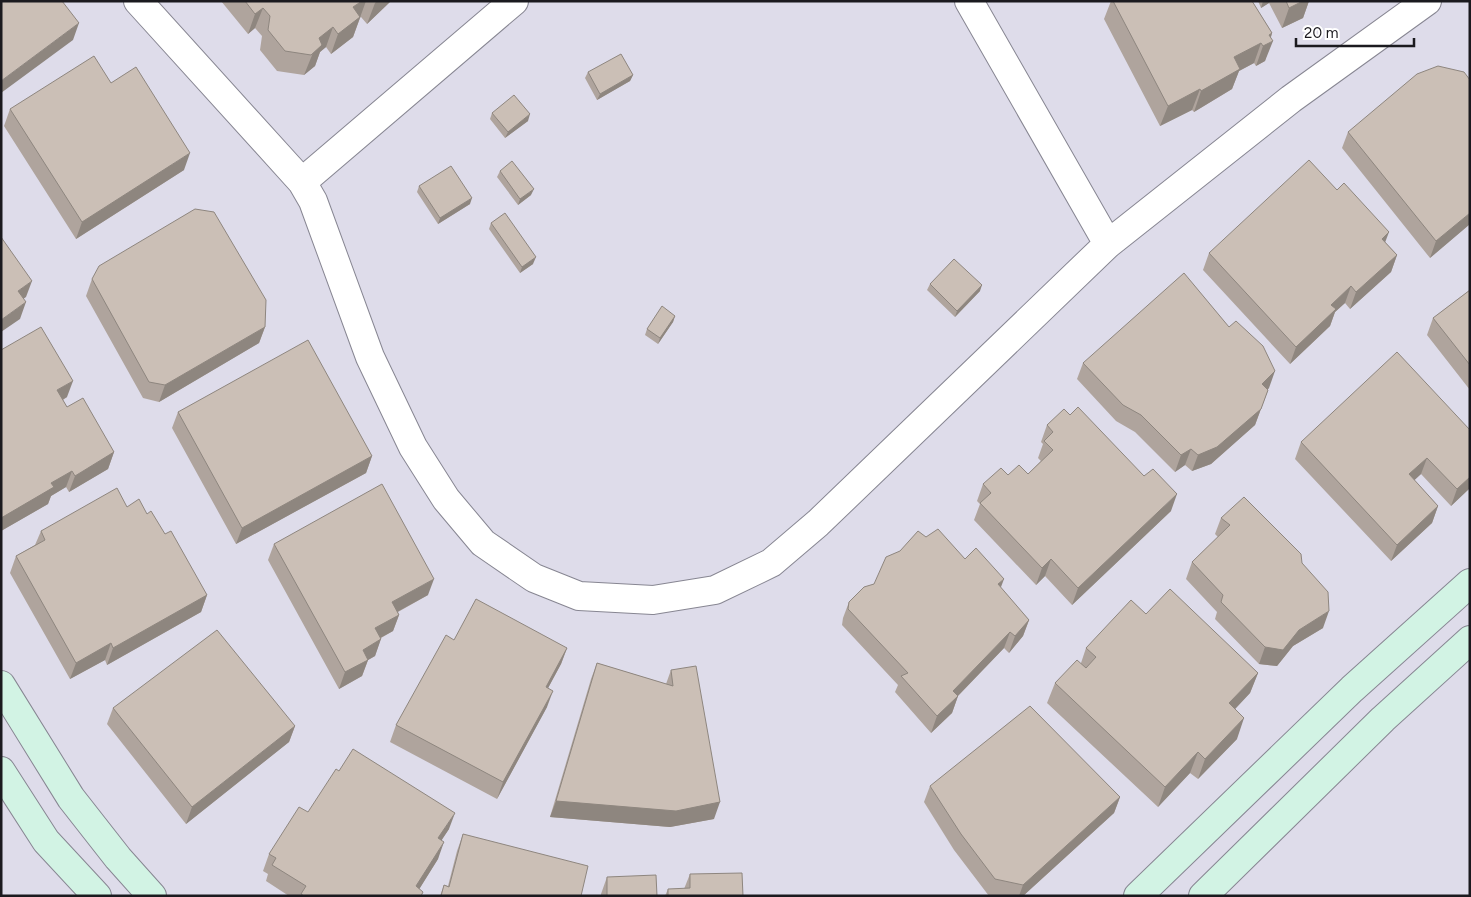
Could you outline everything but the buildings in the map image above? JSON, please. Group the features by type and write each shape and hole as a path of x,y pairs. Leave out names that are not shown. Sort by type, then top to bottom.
{"street":[{"path":"138,1 302,182 313,201 370,357 412,447 446,499 483,543 534,578 579,596 653,600 714,590 771,563 818,523 1108,244 1291,99 1427,1"},
{"path":"302,182 514,1"},
{"path":"970,1 1108,244"},
{"path":"1138,896 1352,689 1470,583"},
{"path":"1203,896 1383,719 1470,640"},
{"path":"1,685 71,798 118,858 152,896"},
{"path":"1,771 46,841 97,896"}]}
